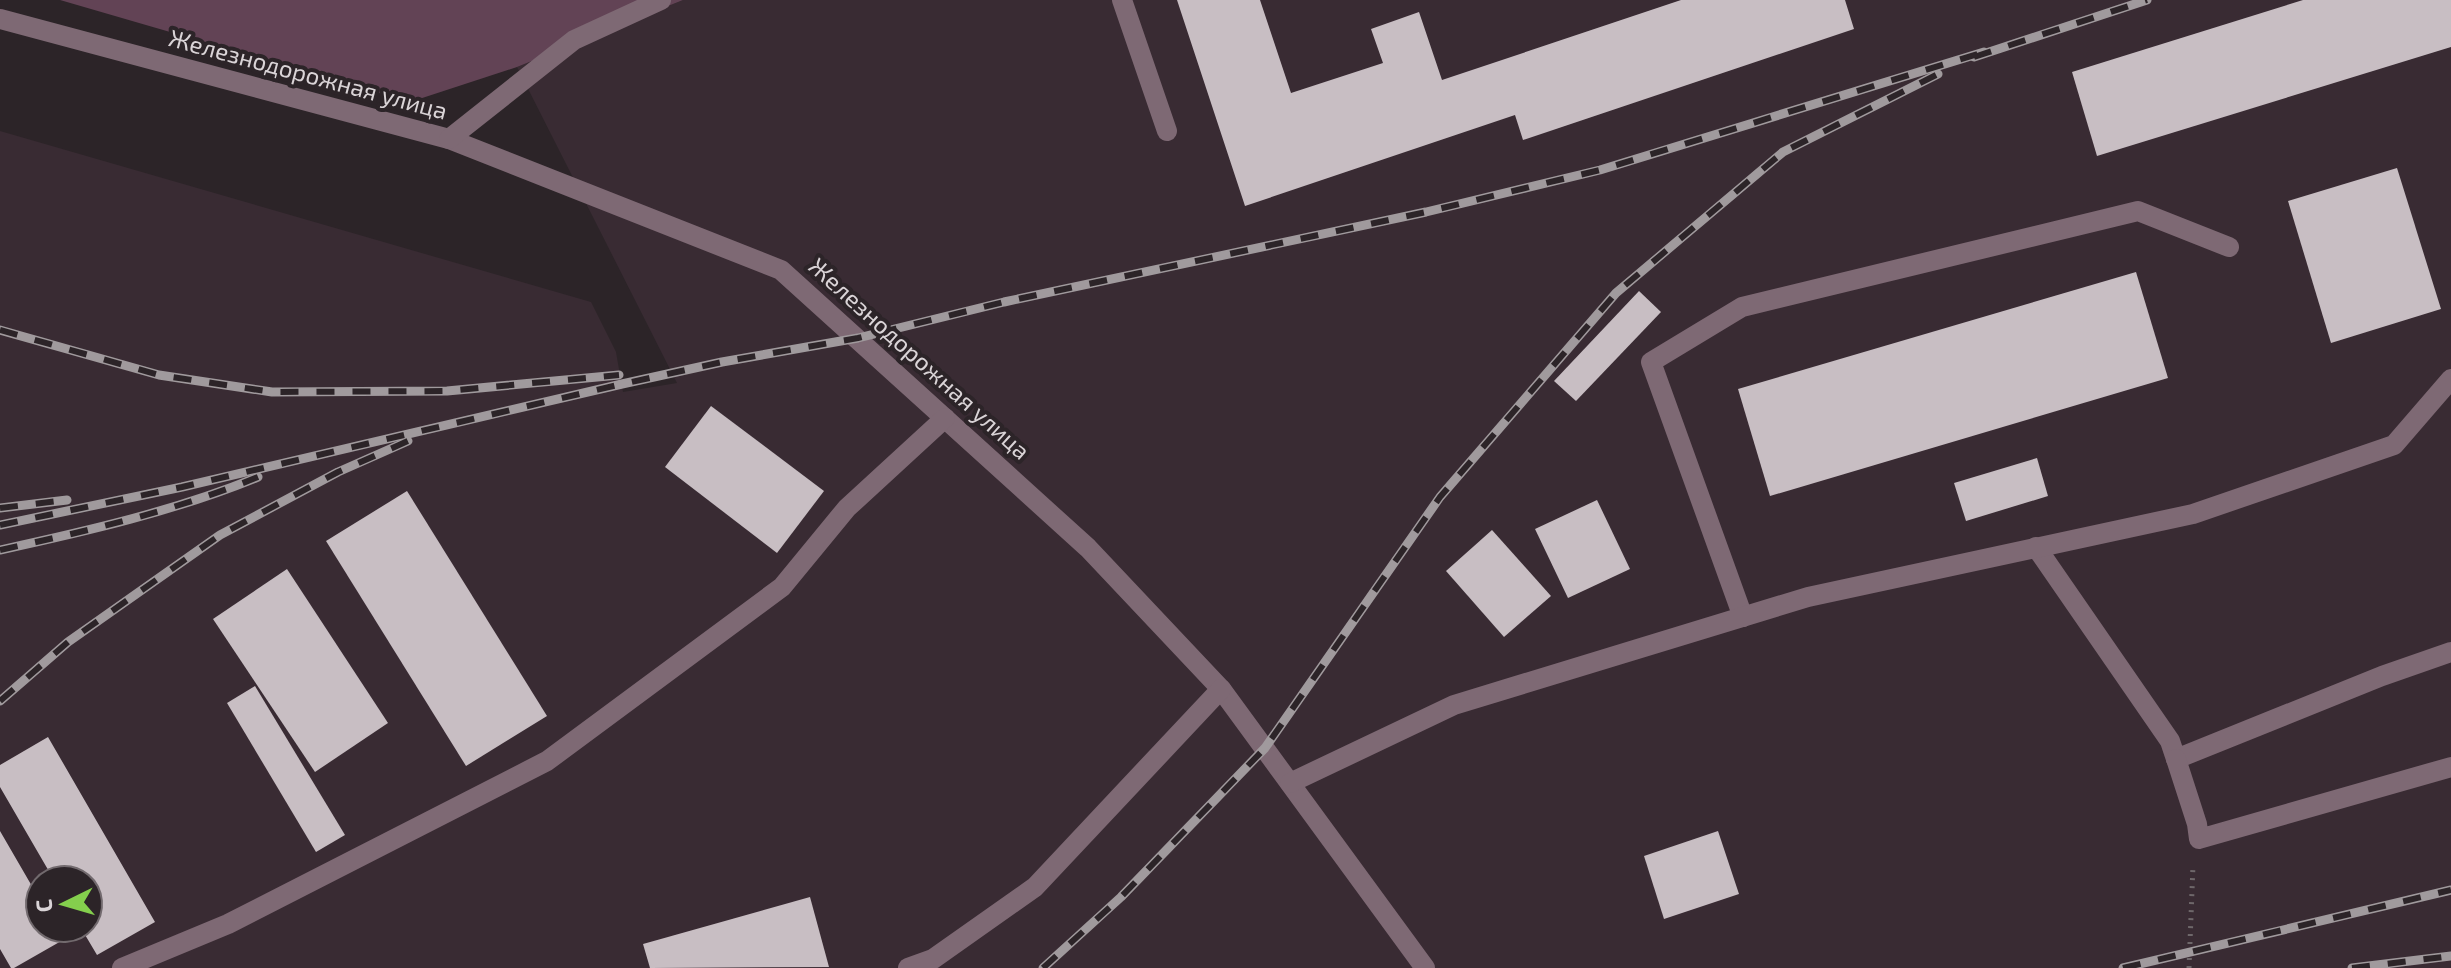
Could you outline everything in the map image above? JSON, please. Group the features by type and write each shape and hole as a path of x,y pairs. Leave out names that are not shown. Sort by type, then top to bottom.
{"street":[{"path":"449,139 574,40 661,0"},
{"path":"1122,0 1167,131"},
{"name":"Железнодорожная улица","path":"0,19 449,139 781,270 1088,548 1221,689 1425,968"},
{"path":"1743,617 1651,362 1742,307 2138,211 2229,247"},
{"path":"1290,783 1454,705 1808,597 2193,514 2394,445 2451,379"},
{"path":"122,968 228,924 547,761 782,587 847,508 945,418"},
{"path":"2036,547 2170,741 2199,839 2451,767"},
{"path":"2176,759 2382,676 2451,652"},
{"path":"908,968 933,959 1035,887 1221,689"}],"path":[{"path":"2189,968 2193,861 2199,839"}],"shaded area":[{"path":"60,0 683,0 517,67 410,102"},
{"path":"683,0 2451,0 2451,968 0,968 0,131 591,302 616,352 623,392 677,383 517,67"}],"building":[{"path":"1177,0 1260,0 1291,93 1383,63 1371,29 1419,12 1442,80 1681,0 1845,0 1854,29 1523,140 1515,115 1245,206"},
{"path":"2303,0 2451,0 2451,47 2097,156 2072,72"},
{"path":"2397,168 2441,309 2331,343 2288,201"},
{"path":"2136,272 2168,378 1770,496 1738,389"},
{"path":"1639,291 1661,312 1576,401 1554,381"},
{"path":"711,406 824,491 777,553 665,467"},
{"path":"2037,458 2048,496 1966,521 1954,483"},
{"path":"407,491 547,716 466,766 326,541"},
{"path":"1597,500 1630,569 1568,598 1535,529"},
{"path":"1492,530 1551,596 1504,637 1446,571"},
{"path":"287,569 388,723 315,772 213,619"},
{"path":"255,686 345,835 316,852 227,703"},
{"path":"48,737 155,922 97,955 90,944 104,944 104,864 45,864 0,787 0,765"},
{"path":"0,831 24,872 24,944 56,944 14,968 11,968 0,949"},
{"path":"1718,831 1739,894 1664,919 1644,856"},
{"path":"810,897 829,967 650,968 643,944"}],"railway":[{"path":"1974,57 2147,0"},
{"path":"0,525 182,487 722,362 858,338 1004,302 1426,212 1600,170 1984,52"},
{"path":"1043,968 1121,897 1265,748 1440,497 1616,293 1783,152 1938,74"},
{"path":"0,330 159,375 272,392 447,391 619,375"},
{"path":"0,701 68,642 220,535 338,472 408,441"},
{"path":"0,550 163,510 258,477"},
{"path":"0,508 67,500"},
{"path":"2123,968 2451,890"},
{"path":"2352,968 2451,956"}]}
